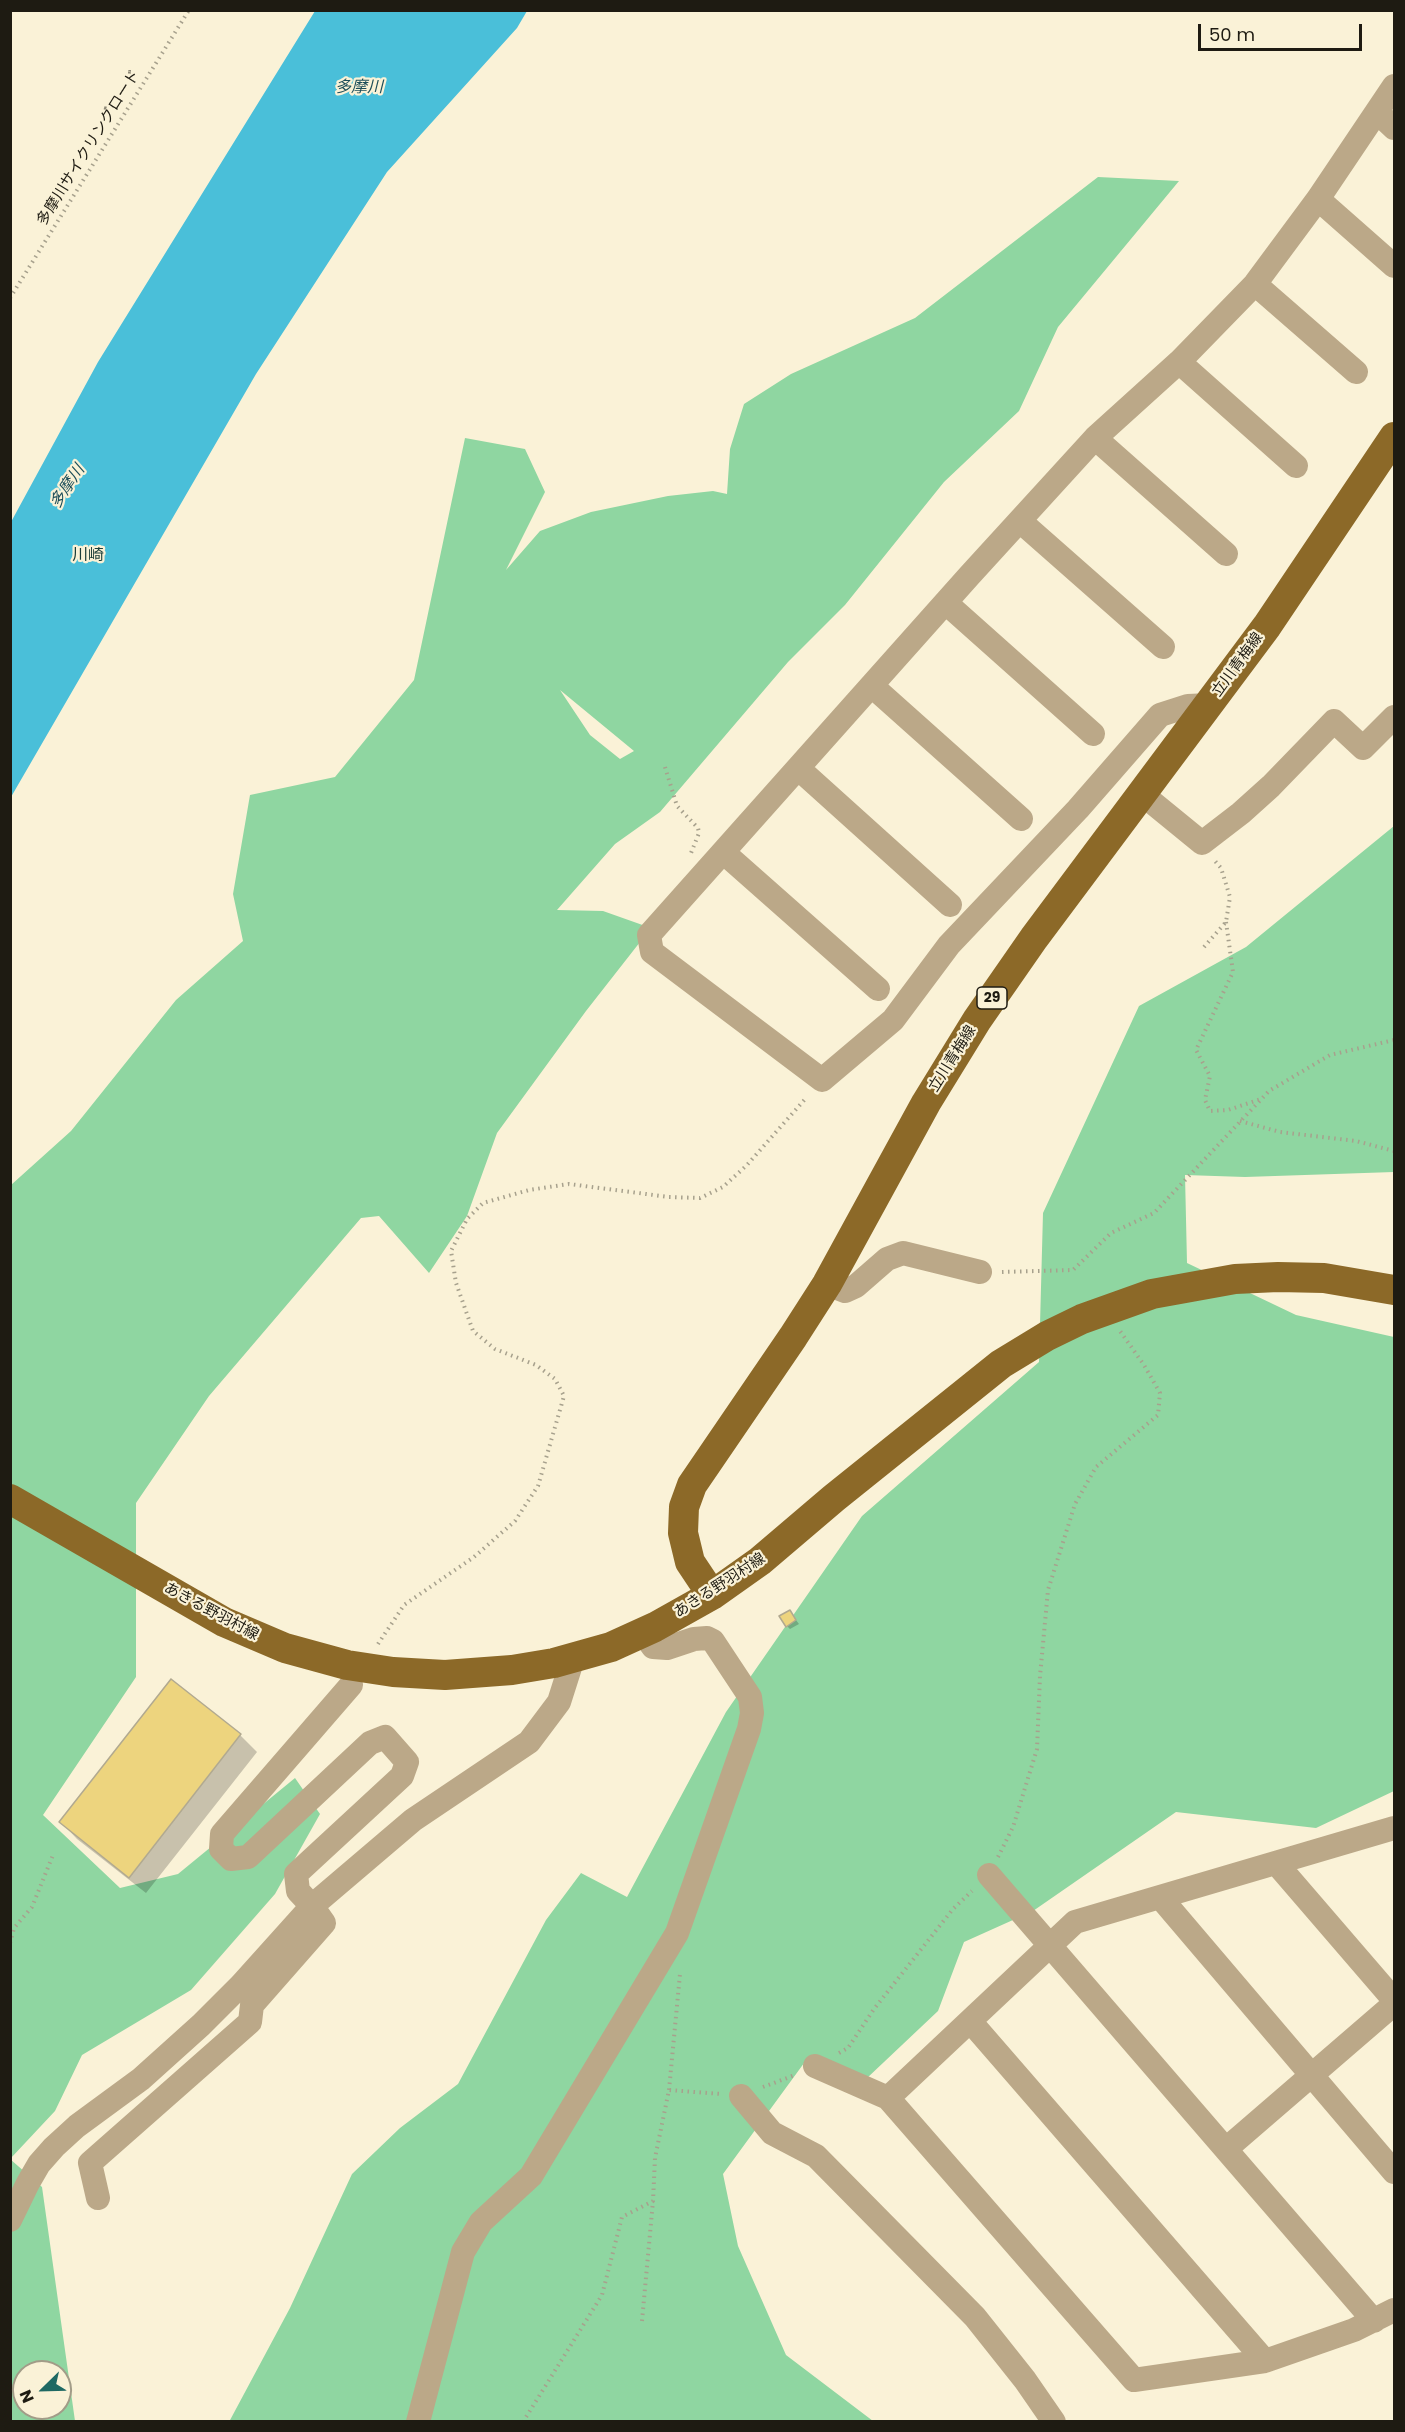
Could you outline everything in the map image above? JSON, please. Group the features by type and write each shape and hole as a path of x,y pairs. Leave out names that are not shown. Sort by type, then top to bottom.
{"main road":[{"name":"立川青梅線","path":"712,1595 690,1562 684,1542 683,1517 689,1492 827,1284 926,1103 977,1020 1034,938 1287,598 1393,443"},
{"name":"あきる野羽村線","path":"10,1499 224,1622 297,1652 359,1668 430,1675 490,1673 573,1658 611,1647 643,1633 712,1595 760,1561 834,1498 1001,1364 1047,1336 1105,1310 1152,1294 1235,1279 1278,1276 1324,1278 1395,1290"}],"street":[{"path":"1209,705 1188,706 1160,715 1078,809 949,945 892,1020 822,1080 652,952 649,934 799,769 945,603 1095,438 1179,362 1255,284 1318,199 1386,120 1395,86"},
{"path":"1318,199 1395,266"},
{"path":"1255,284 1356,372"},
{"path":"1179,362 1296,466"},
{"path":"1095,438 1226,554"},
{"path":"1020,521 1163,647"},
{"path":"945,603 1093,734"},
{"path":"872,686 1021,819"},
{"path":"1142,794 1202,843 1271,786 1334,721 1363,748 1395,717"},
{"path":"799,769 950,905"},
{"path":"723,852 878,988"},
{"path":"827,1284 845,1291 856,1286 887,1259 903,1253 980,1272"},
{"path":"418,2421 463,2252 482,2222 531,2176 677,1933 749,1729 752,1713 750,1697 713,1641 707,1638 694,1639 667,1648 654,1647 643,1633"},
{"path":"10,2220 27,2183 39,2164 54,2147 77,2126 141,2079 201,2025 241,1985 312,1906 413,1820 529,1742 559,1702 573,1658"},
{"path":"98,2198 90,2163 250,2022 252,2005 324,1923 298,1891 296,1874 402,1776 407,1762 385,1737 370,1743 248,1857 231,1859 221,1849 222,1834 351,1685"},
{"path":"888,2098 1075,1922 1395,1828"},
{"path":"1226,2149 1395,2002 1276,1863"},
{"path":"815,2066 888,2098 1134,2380 1265,2361 1384,2316 1226,2149 989,1875"},
{"path":"1160,1897 1395,2172"},
{"path":"970,2021 1265,2361"},
{"path":"741,2096 772,2133 816,2156 975,2317 1025,2379 1054,2421"}],"path":[{"name":"多摩川サイクリングロード","path":"10,298 189,10"},
{"path":"665,766 677,806 698,828 699,833"},
{"path":"1202,843 1221,868 1230,897 1226,922 1233,972 1196,1050 1210,1076 1205,1100 1210,1111 1228,1110 1261,1099"},
{"path":"1204,947 1226,922"},
{"path":"980,1272 1073,1270 1111,1233 1154,1214 1269,1090 1330,1056 1395,1040"},
{"path":"374,1650 404,1605 474,1557 515,1521 538,1486 564,1396 555,1379 536,1365 495,1349 473,1331 456,1283 451,1251 467,1219 483,1203 529,1190 569,1184 669,1197 700,1198 723,1187 747,1165 822,1080"},
{"path":"1240,1122 1280,1132 1356,1140 1395,1151"},
{"path":"669,2090 741,2096 815,2066 848,2048 874,2009 953,1909 989,1875 1013,1827 1038,1749 1040,1676 1048,1590 1076,1504 1096,1467 1158,1415 1160,1393 1144,1365 1105,1310"},
{"path":"10,1943 14,1928 32,1907 53,1855"},
{"path":"642,2321 655,2158 669,2090 680,1974"},
{"path":"523,2421 602,2295 622,2217 653,2201"}],"green space":[{"path":"1098,177 1179,181 1058,327 1019,411 944,482 845,605 788,662 660,812 615,844 557,910 603,911 651,928 586,1011 497,1133 467,1216 429,1273 379,1216 361,1218 209,1396 136,1503 136,1677 43,1815 120,1888 178,1874 295,1778 320,1814 275,1894 191,1990 82,2055 55,2111 11,2158 11,1185 71,1131 176,1000 243,941 233,894 250,795 335,777 414,680 465,438 525,449 545,492 506,570 540,531 591,512 668,496 713,491 727,494 730,449 744,404 791,374 915,318","holes":["560,690 634,751 620,759 590,735"]},
{"path":"1394,826 1394,1172 1245,1177 1185,1175 1187,1263 1296,1315 1394,1337 1394,1791 1316,1828 1176,1812 1033,1911 964,1942 938,2011 866,2079 807,2059 723,2174 738,2246 786,2355 873,2421 229,2422 290,2308 352,2174 400,2128 458,2084 546,1920 581,1873 627,1897 726,1712 862,1516 1039,1362 1043,1213 1139,1006 1246,947"},
{"path":"10,2159 42,2187 66,2360 12,2360 12,2420 72,2420 72,2400 75,2421 11,2421"}],"water":[{"name":"多摩川","path":"315,11 527,11 517,28 387,172 256,374 11,797 11,522 98,362"}],"building":[{"path":"790,1610 796,1620 786,1627 779,1616"},
{"path":"171,1679 241,1734 129,1878 59,1822"}],"district":[{"name":"川崎","path":"88,556"}]}
